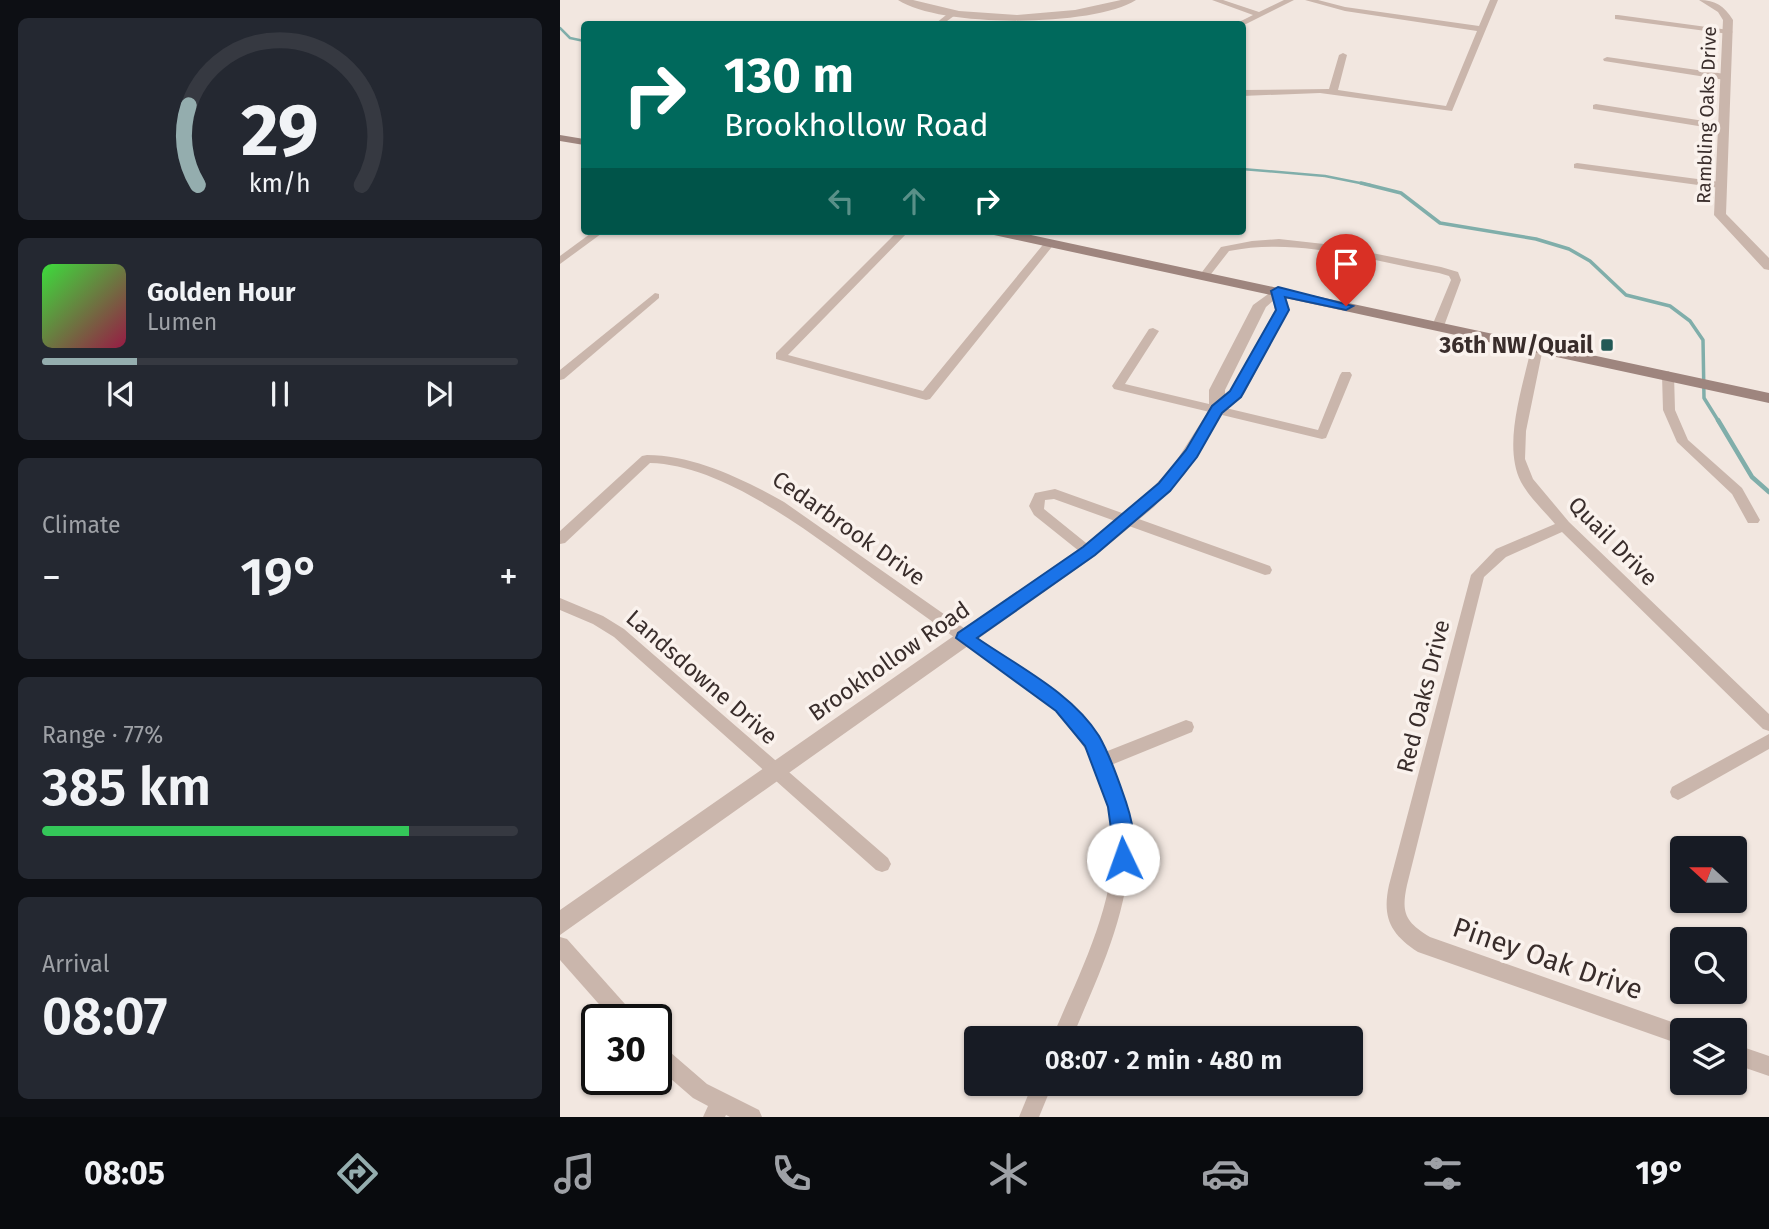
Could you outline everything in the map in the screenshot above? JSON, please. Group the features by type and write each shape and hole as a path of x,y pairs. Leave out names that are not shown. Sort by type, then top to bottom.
{"main road":[{"path":"560,138 581,142"},
{"path":"1013,235 1769,398"}],"street":[{"path":"903,0 954,13 1008,18 1057,16 1131,0"},
{"path":"1216,0 1260,15"},
{"path":"1246,22 1290,0"},
{"path":"1309,0 1482,29"},
{"path":"1246,93 1333,91 1449,109 1494,0"},
{"name":"Rambling Oaks Drive","path":"1704,0 1727,16 1729,32 1720,209 1723,220 1769,266"},
{"path":"943,21 954,13"},
{"path":"1618,17 1729,32"},
{"path":"1333,91 1343,55"},
{"path":"1607,59 1725,76"},
{"path":"1596,107 1723,127"},
{"path":"1577,166 1720,185"},
{"path":"560,261 595,235"},
{"path":"900,235 780,356 926,396 1050,243"},
{"path":"1205,276 1225,249 1279,243 1312,245 1441,270 1456,277 1438,326"},
{"name":"Brookhollow Road","path":"560,924 1089,551 1126,522 1179,470 1217,410 1236,394 1282,310 1278,291 1260,305 1217,390 1217,410"},
{"path":"560,376 655,296"},
{"path":"1153,331 1118,386 1322,435 1346,375"},
{"name":"Quail Drive","path":"1537,348 1525,401 1519,459 1535,494 1564,526 1769,724"},
{"path":"1668,375 1669,410 1682,442 1737,491 1753,520"},
{"name":"Cedarbrook Drive","path":"560,539 643,460 660,458 758,492 1062,706 1091,740 1102,761 1118,807 1124,839 1121,881 1104,935 1067,1026"},
{"path":"1089,551 1039,512 1036,506 1040,496 1055,494 1126,522 1265,570"},
{"name":"Red Oaks Drive","path":"1401,926 1395,911 1394,894 1406,858 1475,583 1484,567 1501,553 1564,526"},
{"name":"Landsdowne Drive","path":"560,604 619,632 882,864"},
{"path":"1102,761 1186,727"},
{"path":"1678,792 1769,741"},
{"name":"Piney Oak Drive","path":"1401,926 1406,933 1425,945 1670,1031"},
{"path":"560,946 612,1004"},
{"path":"1747,1058 1769,1066"},
{"path":"672,1067 717,1110 752,1117"},
{"path":"1029,1117 1038,1096"}],"waterway":[{"path":"560,28 570,38 581,40"},
{"path":"1246,169 1325,176 1365,184"},
{"path":"1361,183 1365,184"},
{"path":"1365,184 1370,185"},
{"path":"1365,184 1401,193 1440,223 1536,239 1569,249 1590,261 1626,295 1670,306 1690,321 1703,340 1704,398 1719,422"},
{"path":"1718,420 1752,477 1769,492"}],"place":[{"name":"36th NW/Quail","path":"1607,345"}],"route":[{"path":"1123,859 1124,839 1118,807 1102,761 1091,740 1062,706 964,638 1089,551 1165,487 1191,453 1217,410 1236,394 1268,331 1282,310 1278,291 1346,306"}]}
